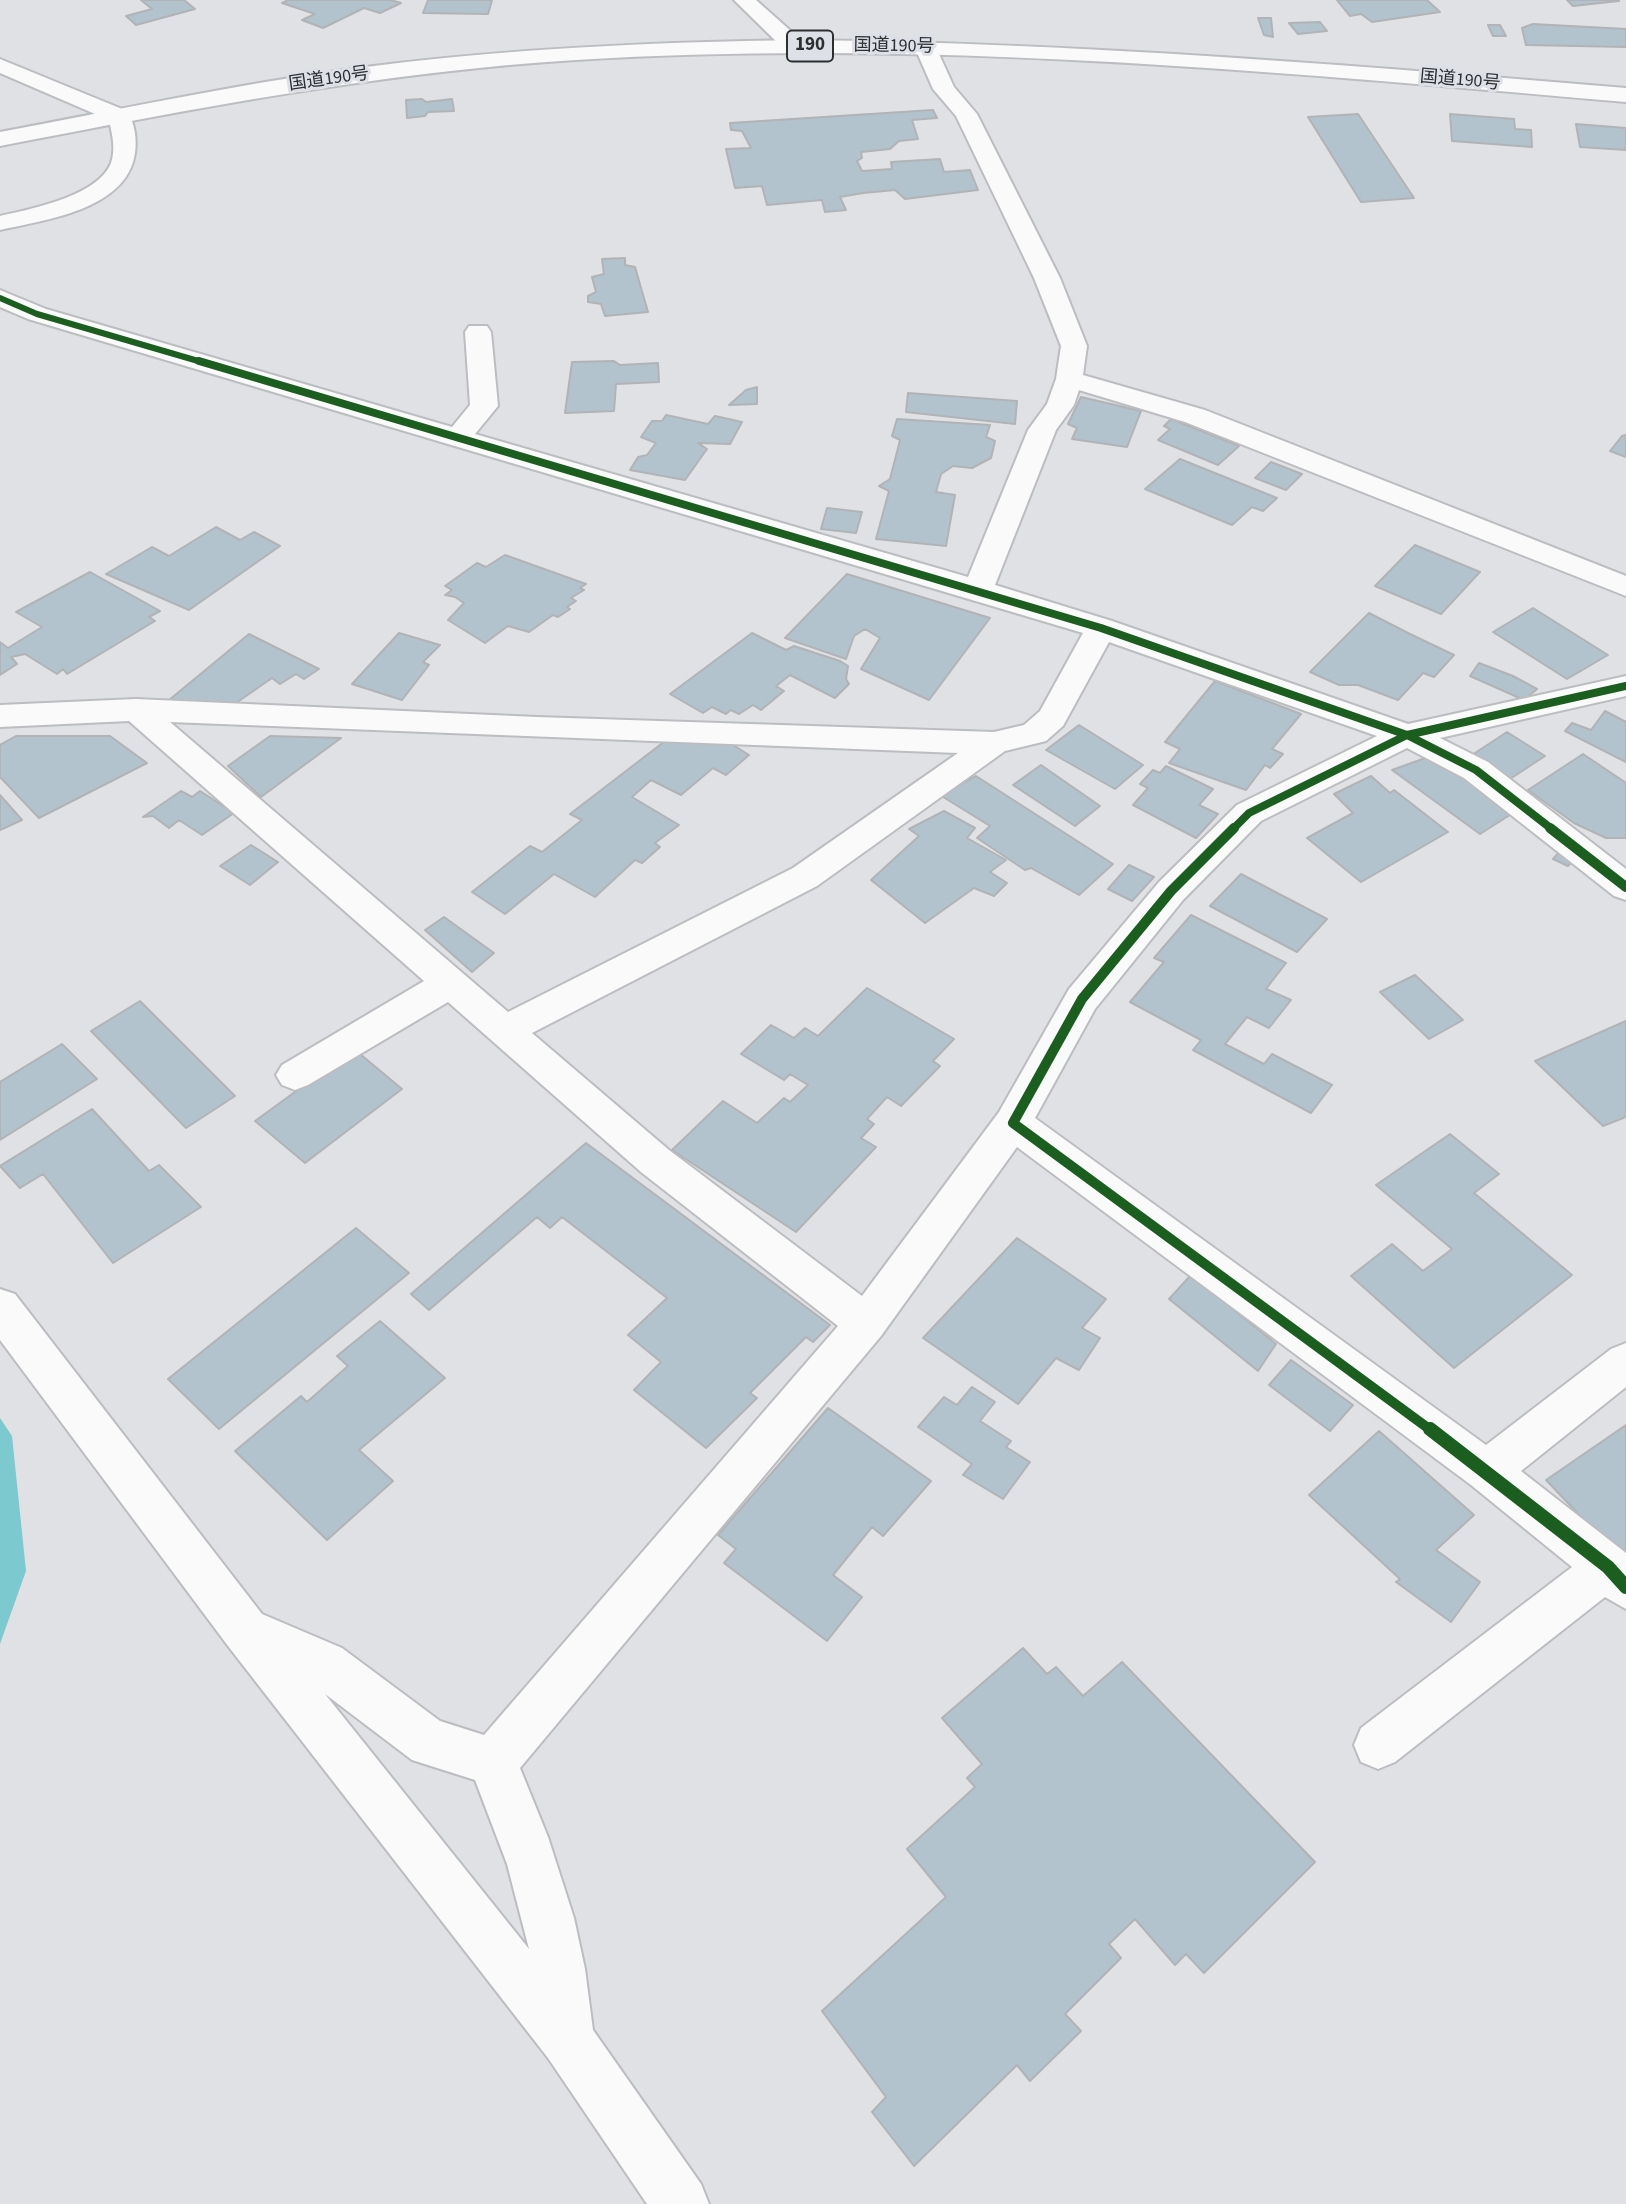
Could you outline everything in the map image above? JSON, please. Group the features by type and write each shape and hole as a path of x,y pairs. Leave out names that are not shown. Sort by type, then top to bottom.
{"main road":[{"path":"744,0 794,46"},
{"name":"国道190号","path":"0,139 241,92 399,70 562,55 794,46 926,48 1156,58 1626,95"},
{"path":"926,48 944,89 966,114 1047,278 1074,346 1069,379 1060,405 1042,430 978,590"},
{"path":"0,65 119,116 125,145 119,170 97,192 66,206 0,223"},
{"path":"0,298 37,314 1101,628 1407,736 1476,770 1626,887"},
{"path":"456,439 484,406 478,332"},
{"path":"1069,379 1195,416 1626,587"},
{"path":"0,716 136,710 537,729 994,743 1035,733 1052,718 1101,628"},
{"path":"492,1763 866,1323 1013,1123 1082,999 1171,891 1249,813 1407,736 1621,692"},
{"path":"136,710 655,1161 866,1323"},
{"path":"505,1030 805,877 994,743"},
{"path":"295,1075 451,983"},
{"path":"1013,1123 1488,1471 1617,1577 1378,1745"},
{"path":"0,1307 245,1630 567,2039 681,2204"},
{"path":"1488,1471 1626,1362"},
{"path":"245,1630 325,1664 429,1743 459,1749 492,1763 509,1799 556,1955 567,2039"}],"water":[{"path":"0,1418 12,1436 26,1571 0,1644"}],"building":[{"path":"141,0 184,0 195,9 136,25 126,16 152,9"},
{"path":"288,0 391,0 401,3 380,13 364,8 323,28 302,20 315,14 282,3"},
{"path":"428,0 492,0 488,14 423,13"},
{"path":"1337,0 1427,0 1440,12 1372,22 1361,14 1350,16"},
{"path":"1567,0 1618,0 1619,1 1573,6"},
{"path":"1258,18 1271,18 1273,37 1264,35"},
{"path":"1320,22 1327,31 1298,34 1289,23"},
{"path":"1533,24 1626,29 1626,47 1526,45 1522,28"},
{"path":"1488,25 1500,25 1506,36 1493,36"},
{"path":"422,99 426,102 452,99 454,111 428,112 425,116 407,118 406,100"},
{"path":"933,110 937,118 912,120 918,139 899,141 890,149 861,152 862,158 857,161 862,171 892,169 891,162 940,159 944,172 970,170 978,190 905,199 895,190 863,193 840,197 846,210 825,212 822,200 767,205 762,186 735,188 726,149 751,148 742,131 731,130 730,123"},
{"path":"1358,114 1414,198 1361,202 1308,117"},
{"path":"1450,114 1514,119 1515,129 1531,130 1532,147 1452,141"},
{"path":"1576,124 1626,128 1626,150 1580,147"},
{"path":"625,258 625,265 635,267 648,312 605,316 601,304 588,302 588,296 596,292 592,277 604,274 602,259"},
{"path":"614,361 620,365 658,363 659,382 616,384 614,411 565,413 572,362"},
{"path":"757,387 757,404 729,405 746,390"},
{"path":"908,393 1017,401 1015,424 906,412"},
{"path":"1081,397 1141,411 1127,447 1072,439 1077,428 1068,424"},
{"path":"666,415 708,424 715,416 742,422 730,444 698,443 707,449 685,480 630,470 638,457 647,455 656,443 641,437 652,421 662,421"},
{"path":"897,419 990,425 986,437 995,441 991,458 972,468 953,466 941,474 936,492 955,495 946,546 876,539 889,491 879,486 890,479 900,440 892,436"},
{"path":"1171,419 1239,446 1218,465 1158,440 1170,429 1164,426"},
{"path":"1626,435 1626,457 1610,451 1622,436"},
{"path":"1180,459 1277,498 1263,511 1252,507 1232,525 1145,489"},
{"path":"1271,462 1302,474 1286,490 1255,478"},
{"path":"827,508 862,512 856,533 821,529"},
{"path":"216,527 240,540 254,532 280,546 189,610 106,574 152,547 169,556"},
{"path":"1415,545 1480,572 1441,614 1375,586"},
{"path":"505,555 586,584 580,588 584,590 571,598 576,601 567,607 570,609 558,617 553,615 529,632 508,626 485,643 448,620 464,603 445,595 452,590 445,586 477,563 486,567"},
{"path":"90,572 160,611 149,617 155,621 67,674 63,669 57,674 25,654 11,657 17,664 0,675 0,642 8,648 42,627 16,612"},
{"path":"847,574 990,618 929,700 861,669 880,638 865,629 854,636 846,659 785,638"},
{"path":"1533,608 1608,655 1567,679 1493,632"},
{"path":"1369,613 1454,655 1434,677 1423,673 1398,700 1358,685 1339,685 1310,672"},
{"path":"399,633 440,645 423,662 429,665 402,700 352,684"},
{"path":"752,633 786,650 794,646 840,661 848,666 846,679 849,684 835,698 790,675 776,686 784,691 761,710 753,705 739,714 731,710 726,714 712,707 703,713 670,694"},
{"path":"249,634 319,669 304,679 296,674 280,684 272,678 226,710 163,705"},
{"path":"1479,663 1537,689 1524,700 1470,676"},
{"path":"1215,681 1301,714 1272,749 1283,754 1270,768 1265,765 1246,790 1169,763 1180,749 1165,742"},
{"path":"1605,711 1626,722 1626,762 1565,731 1572,723 1591,730"},
{"path":"1079,725 1143,765 1115,789 1046,750"},
{"path":"1507,732 1545,756 1510,779 1472,755"},
{"path":"16,736 110,736 147,763 39,818 0,777 0,745"},
{"path":"270,736 341,738 261,797 228,766"},
{"path":"669,738 733,745 749,755 726,775 713,768 681,795 651,780 632,797 679,825 655,843 660,847 642,863 635,860 595,897 554,874 505,914 472,892 530,846 542,852 582,820 570,814"},
{"path":"1583,754 1626,783 1626,838 1606,838 1574,823 1528,790"},
{"path":"1431,756 1513,813 1480,834 1392,770"},
{"path":"1041,765 1100,806 1075,826 1013,785"},
{"path":"1166,766 1213,789 1199,805 1218,814 1196,838 1133,805 1148,788 1140,784 1153,770 1160,773"},
{"path":"976,776 1113,864 1079,895 1031,868 1025,870 977,838 990,826 940,795"},
{"path":"1371,776 1390,793 1394,790 1448,832 1361,882 1307,838 1353,813 1334,794"},
{"path":"181,791 192,797 200,791 234,813 202,835 179,820 169,828 153,816 143,817"},
{"path":"0,795 22,820 0,830"},
{"path":"944,811 975,828 967,838 1006,860 990,872 1007,883 994,896 974,888 925,923 871,880 919,836 909,829"},
{"path":"251,845 278,862 250,885 220,866"},
{"path":"1561,850 1575,858 1568,866 1553,859"},
{"path":"1129,865 1154,877 1132,901 1108,889"},
{"path":"1241,874 1327,919 1297,952 1210,906"},
{"path":"1191,915 1286,963 1266,989 1291,1000 1269,1028 1247,1017 1225,1044 1264,1064 1272,1054 1332,1085 1311,1113 1193,1050 1201,1040 1130,1002 1164,962 1154,958"},
{"path":"444,917 494,953 472,972 425,930"},
{"path":"1415,975 1463,1020 1429,1039 1380,992"},
{"path":"867,988 954,1039 933,1061 940,1066 901,1106 887,1097 867,1119 874,1124 861,1138 876,1147 796,1232 672,1150 723,1101 757,1123 784,1098 790,1102 808,1085 790,1074 784,1080 741,1054 771,1025 794,1038 805,1028 818,1036"},
{"path":"140,1001 235,1096 186,1128 91,1031"},
{"path":"1626,1021 1626,1117 1603,1126 1535,1061"},
{"path":"62,1044 97,1079 0,1140 0,1082"},
{"path":"354,1049 402,1089 305,1163 255,1121"},
{"path":"92,1109 149,1171 159,1165 201,1207 113,1263 43,1174 20,1188 0,1166"},
{"path":"1450,1134 1499,1174 1474,1193 1572,1275 1454,1368 1351,1276 1392,1244 1423,1271 1452,1249 1376,1185"},
{"path":"586,1143 830,1325 813,1342 806,1337 750,1393 757,1398 706,1448 634,1390 661,1362 628,1335 667,1298 562,1217 550,1228 537,1217 429,1310 411,1294"},
{"path":"356,1228 409,1273 219,1429 168,1379"},
{"path":"1017,1238 1106,1299 1082,1328 1100,1338 1079,1370 1056,1358 1018,1404 923,1338"},
{"path":"1191,1275 1276,1344 1258,1371 1169,1299"},
{"path":"380,1321 445,1378 359,1450 393,1481 327,1540 235,1451 301,1396 307,1402 348,1366 337,1356"},
{"path":"1291,1360 1353,1405 1330,1431 1269,1385"},
{"path":"972,1387 995,1402 980,1421 1011,1441 1006,1447 1030,1462 1003,1499 963,1475 972,1464 918,1427 944,1397 957,1405"},
{"path":"828,1408 931,1481 883,1536 872,1527 833,1575 862,1597 827,1641 724,1563 736,1549 718,1535"},
{"path":"1626,1425 1626,1564 1546,1480"},
{"path":"1379,1431 1474,1515 1436,1550 1480,1582 1451,1622 1396,1582 1400,1579 1309,1495"},
{"path":"1023,1648 1047,1674 1056,1667 1083,1696 1122,1662 1315,1862 1204,1973 1186,1954 1175,1965 1135,1919 1109,1944 1121,1958 1065,2014 1081,2031 1030,2081 1017,2065 914,2166 872,2112 886,2097 822,2011 946,1897 907,1849 975,1787 967,1778 982,1764 942,1718"}],"cycle path":[{"path":"0,298 37,314 1101,628 1407,735 1476,770 1626,887"},
{"path":"1626,686 1407,735 1249,813 1171,891 1082,999 1013,1123 1487,1471 1608,1567 1626,1587"}]}
